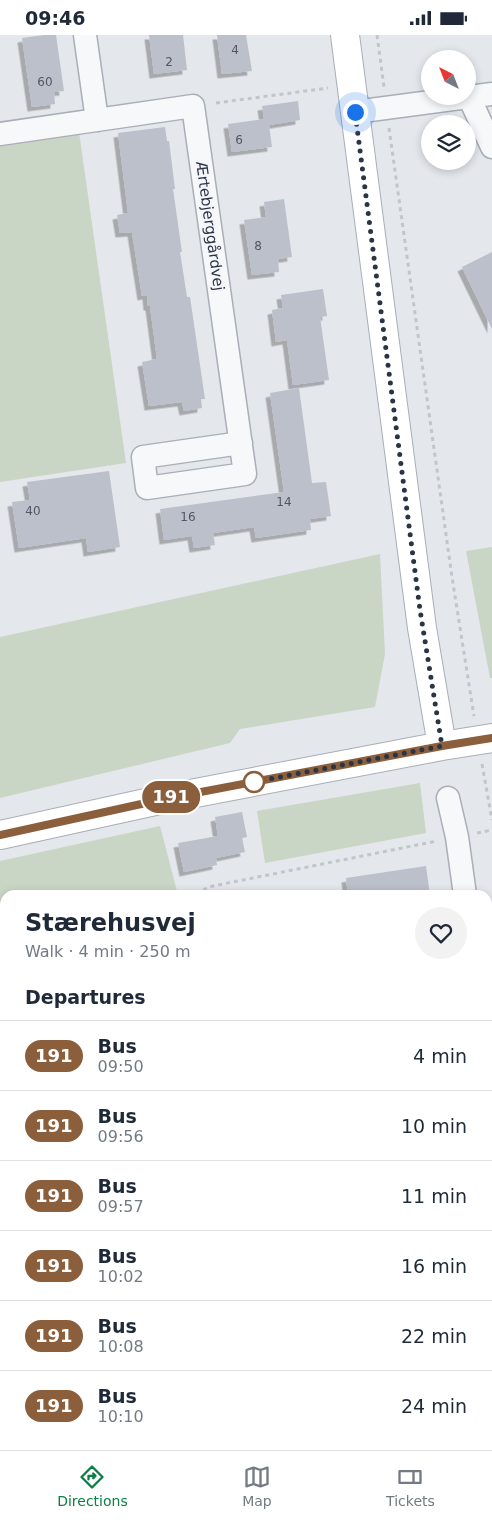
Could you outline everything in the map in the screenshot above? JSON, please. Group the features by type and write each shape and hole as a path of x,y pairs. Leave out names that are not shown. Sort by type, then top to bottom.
{"street":[{"path":"85,35 97,120"},
{"path":"345,35 421,619 442,746"},
{"path":"476,96 492,94"},
{"path":"355,112 421,103"},
{"path":"473,105 492,147"},
{"path":"0,134 193,106"},
{"name":"Ærtebjerggårdvej","path":"193,106 240,443"},
{"path":"0,835 164,799 485,739"},
{"path":"448,798 457,837 464,890"}],"path":[{"path":"377,35 452,577 485,739 492,820"},
{"path":"193,106 351,85"},
{"path":"204,890 208,887 492,830"}],"green space":[{"path":"79,132 126,463 0,482 0,143"},
{"path":"492,547 492,678 490,678 466,551"},
{"path":"380,554 385,654 375,707 240,729 230,743 0,798 0,637"},
{"path":"420,783 426,833 265,863 257,811"},
{"path":"160,826 177,890 0,890 0,861"}],"building":[{"path":"56,35 64,91 54,92 55,104 32,107 22,38"},
{"path":"149,35 183,35 187,70 154,74"},
{"path":"217,35 246,35 252,71 222,74"},
{"path":"298,101 300,120 269,125 272,147 232,152 228,124 264,119 262,106"},
{"path":"165,127 167,141 169,141 175,189 173,189 182,252 180,252 187,297 190,297 205,399 201,399 202,408 184,411 182,402 149,406 142,362 157,359 150,306 148,306 147,295 142,296 132,232 120,233 117,215 128,213 118,133"},
{"path":"284,199 292,257 278,259 279,272 252,275 244,220 266,217 264,202"},
{"path":"492,252 492,329 462,267"},
{"path":"323,289 327,316 320,317 329,380 293,385 287,340 276,342 272,310 283,308 281,295"},
{"path":"299,388 312,483 326,482 331,516 310,519 311,530 256,538 254,527 213,533 215,545 194,548 192,536 164,540 160,509 284,492 270,393"},
{"path":"109,471 120,547 88,552 86,538 19,548 12,502 30,500 27,482"},
{"path":"242,812 247,837 242,838 245,852 216,858 217,865 184,872 178,843 218,836 215,817"},
{"path":"426,866 429,890 347,890 346,878"}],"bus line":[{"name":"191","path":"0,835 164,799 492,738"}],"route":[{"path":"254,782 442,746 422,628 355,112"}]}
